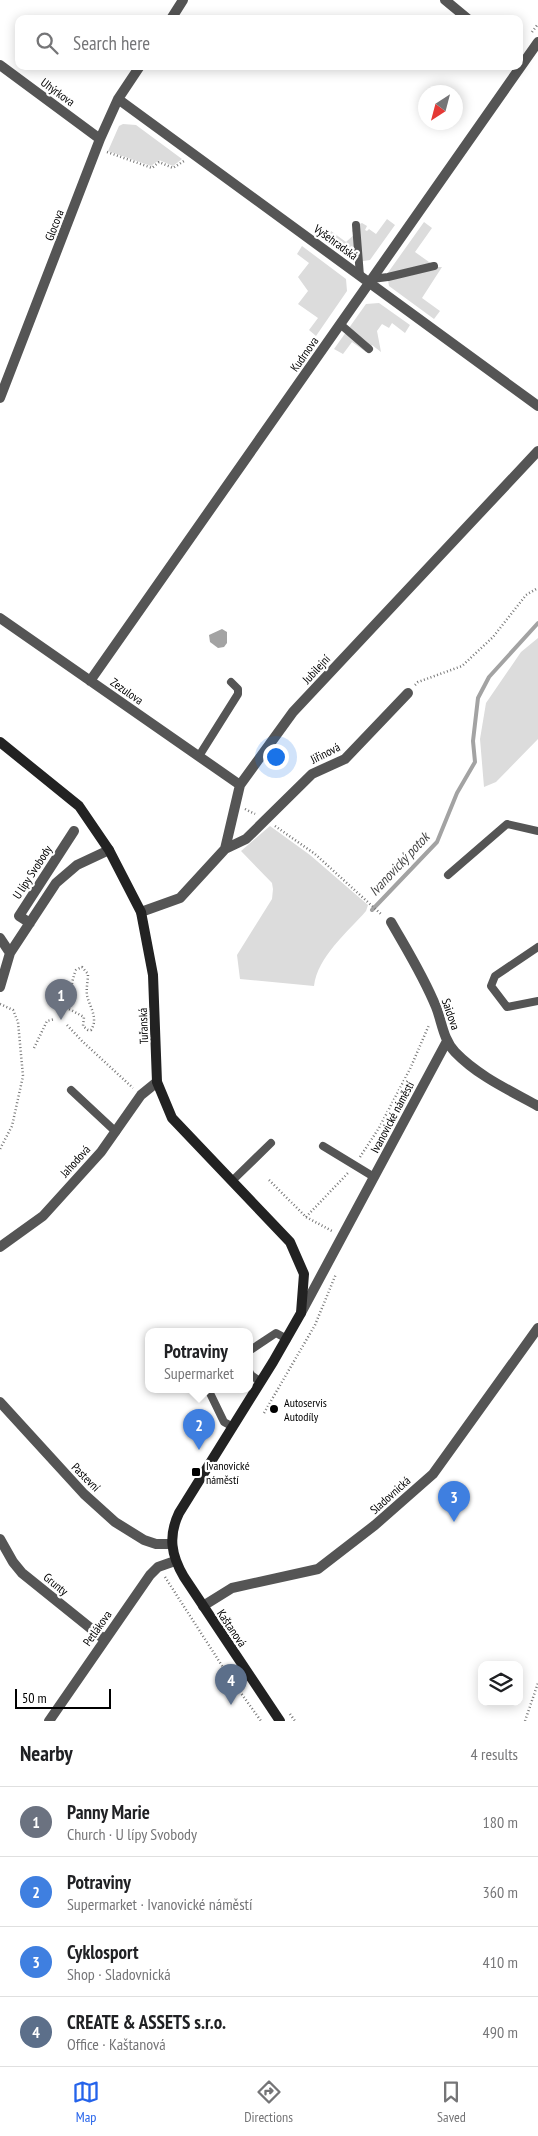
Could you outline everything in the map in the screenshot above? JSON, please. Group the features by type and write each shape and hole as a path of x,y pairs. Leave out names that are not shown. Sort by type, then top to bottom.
{"main road":[{"name":"Tuřanská","path":"0,742 78,806 109,850 141,912 153,975 157,1082 172,1118 290,1242 304,1274 301,1313"},
{"name":"Ivanovické náměstí","path":"171,1544 174,1525 179,1514 261,1382 301,1313"},
{"name":"Kaštanová","path":"171,1544 175,1561 280,1721"}],"street":[{"path":"177,15 183,0"},
{"path":"445,0 463,15"},
{"name":"Kudrnova","path":"523,60 538,42"},
{"name":"Uhýrkova","path":"0,65 100,139"},
{"name":"Glocova","path":"0,398 100,139 118,99 137,70"},
{"name":"Kudrnova","path":"90,681 371,281 516,70"},
{"name":"Vyšehradská","path":"118,99 360,276 371,281 538,406"},
{"name":"Jubilejní","path":"225,849 234,803 240,785 293,712 538,451"},
{"name":"Zezulova","path":"0,618 240,785"},
{"name":"Jiřinová","path":"225,849 246,839 312,774 345,760 408,693"},
{"name":"U lípy Svobody","path":"30,923 19,916 74,831"},
{"path":"141,912 180,898 225,849"},
{"path":"0,987 10,953 56,883 77,865 109,850"},
{"name":"Saidova","path":"391,922 420,972 436,1008 446,1040 454,1051 475,1070 538,1106"},
{"path":"0,938 10,953"},
{"name":"Ivanovické náměstí","path":"301,1313 446,1040"},
{"name":"Jahodová","path":"0,1246 43,1216 101,1152 141,1095 157,1082"},
{"name":"Sladovnická","path":"203,1606 232,1588 318,1569 375,1525 433,1474 538,1328"},
{"name":"Pastevní","path":"0,1402 84,1494 115,1522 144,1540 156,1544 171,1544"},
{"name":"Grunty","path":"0,1539 13,1562 22,1573 104,1639"},
{"name":"Petlákova","path":"49,1721 150,1575 158,1567 175,1561"}],"lane":[{"path":"356,225 360,276"},
{"path":"371,281 434,266"},
{"path":"340,324 369,348"},
{"path":"199,756 238,694 238,689 231,682"},
{"path":"448,875 507,824 538,831"},
{"path":"538,947 495,976 491,986 507,1008 538,1001"},
{"path":"71,1090 116,1132"},
{"path":"232,1181 271,1144"},
{"path":"324,1146 374,1177"},
{"path":"253,1348 276,1333 286,1339"},
{"path":"253,1377 261,1382"},
{"path":"210,1393 224,1422 233,1427"}],"path":[{"path":"106,152 152,168 159,162 173,168 185,160"},
{"path":"408,693 418,682 462,666 493,637 526,595 538,588"},
{"path":"234,803 266,819 315,854 391,922"},
{"path":"63,1014 64,1008 72,989 70,985 76,970 82,967 88,974 87,995 93,1012 93,1027 91,1030 83,1026 84,1017 64,1008"},
{"path":"0,1004 13,1010 18,1022 23,1076 12,1126 0,1149"},
{"path":"34,1048 47,1021 55,1019"},
{"path":"306,1217 354,1166 384,1119 429,1028 429,1022"},
{"path":"68,1025 106,1064 141,1095"},
{"path":"269,1180 306,1217 342,1237"},
{"path":"166,1579 228,1675 261,1721"},
{"path":"525,1721 538,1683"}],"shaded area":[{"path":"123,124 136,125 182,159 173,166 159,160 151,166 108,151 119,126"},
{"path":"387,219 395,225 370,260 357,262 325,240 331,231 346,242 355,234 352,231 355,226 362,223 367,226 365,230 369,229 376,234"},
{"path":"424,222 432,228 415,252 436,267 442,267 422,298 440,311 434,319 389,286 387,274"},
{"path":"302,246 346,279 347,291 316,336 309,330 318,318 298,304 308,291 298,277 309,263 297,254"},
{"path":"379,303 410,325 405,333 392,323 389,328 382,324 377,331 381,352 372,345 366,352 352,342 343,354 334,349 366,304"},
{"path":"222,629 227,632 227,643 224,647 218,648 210,642 209,635"},
{"path":"538,638 538,739 496,782 484,787 480,739 486,703 521,652"},
{"path":"270,826 310,855 368,905 366,911 327,955 321,965 314,986 240,979 237,955 272,899 273,889 272,883 241,851"}],"waterway":[{"name":"Ivanovický potok","path":"372,910 437,842 457,793 475,762 473,741 478,698 489,677 538,623"}],"place":[{"name":"Panny Marie","path":"61,1020"},
{"name":"Autoservis Autodíly","path":"274,1409"},
{"name":"Potraviny","path":"199,1450"},
{"name":"Ivanovické náměstí","path":"196,1472"},
{"name":"Cyklosport","path":"454,1522"},
{"name":"CREATE & ASSETS s.r.o.","path":"231,1705"}]}
